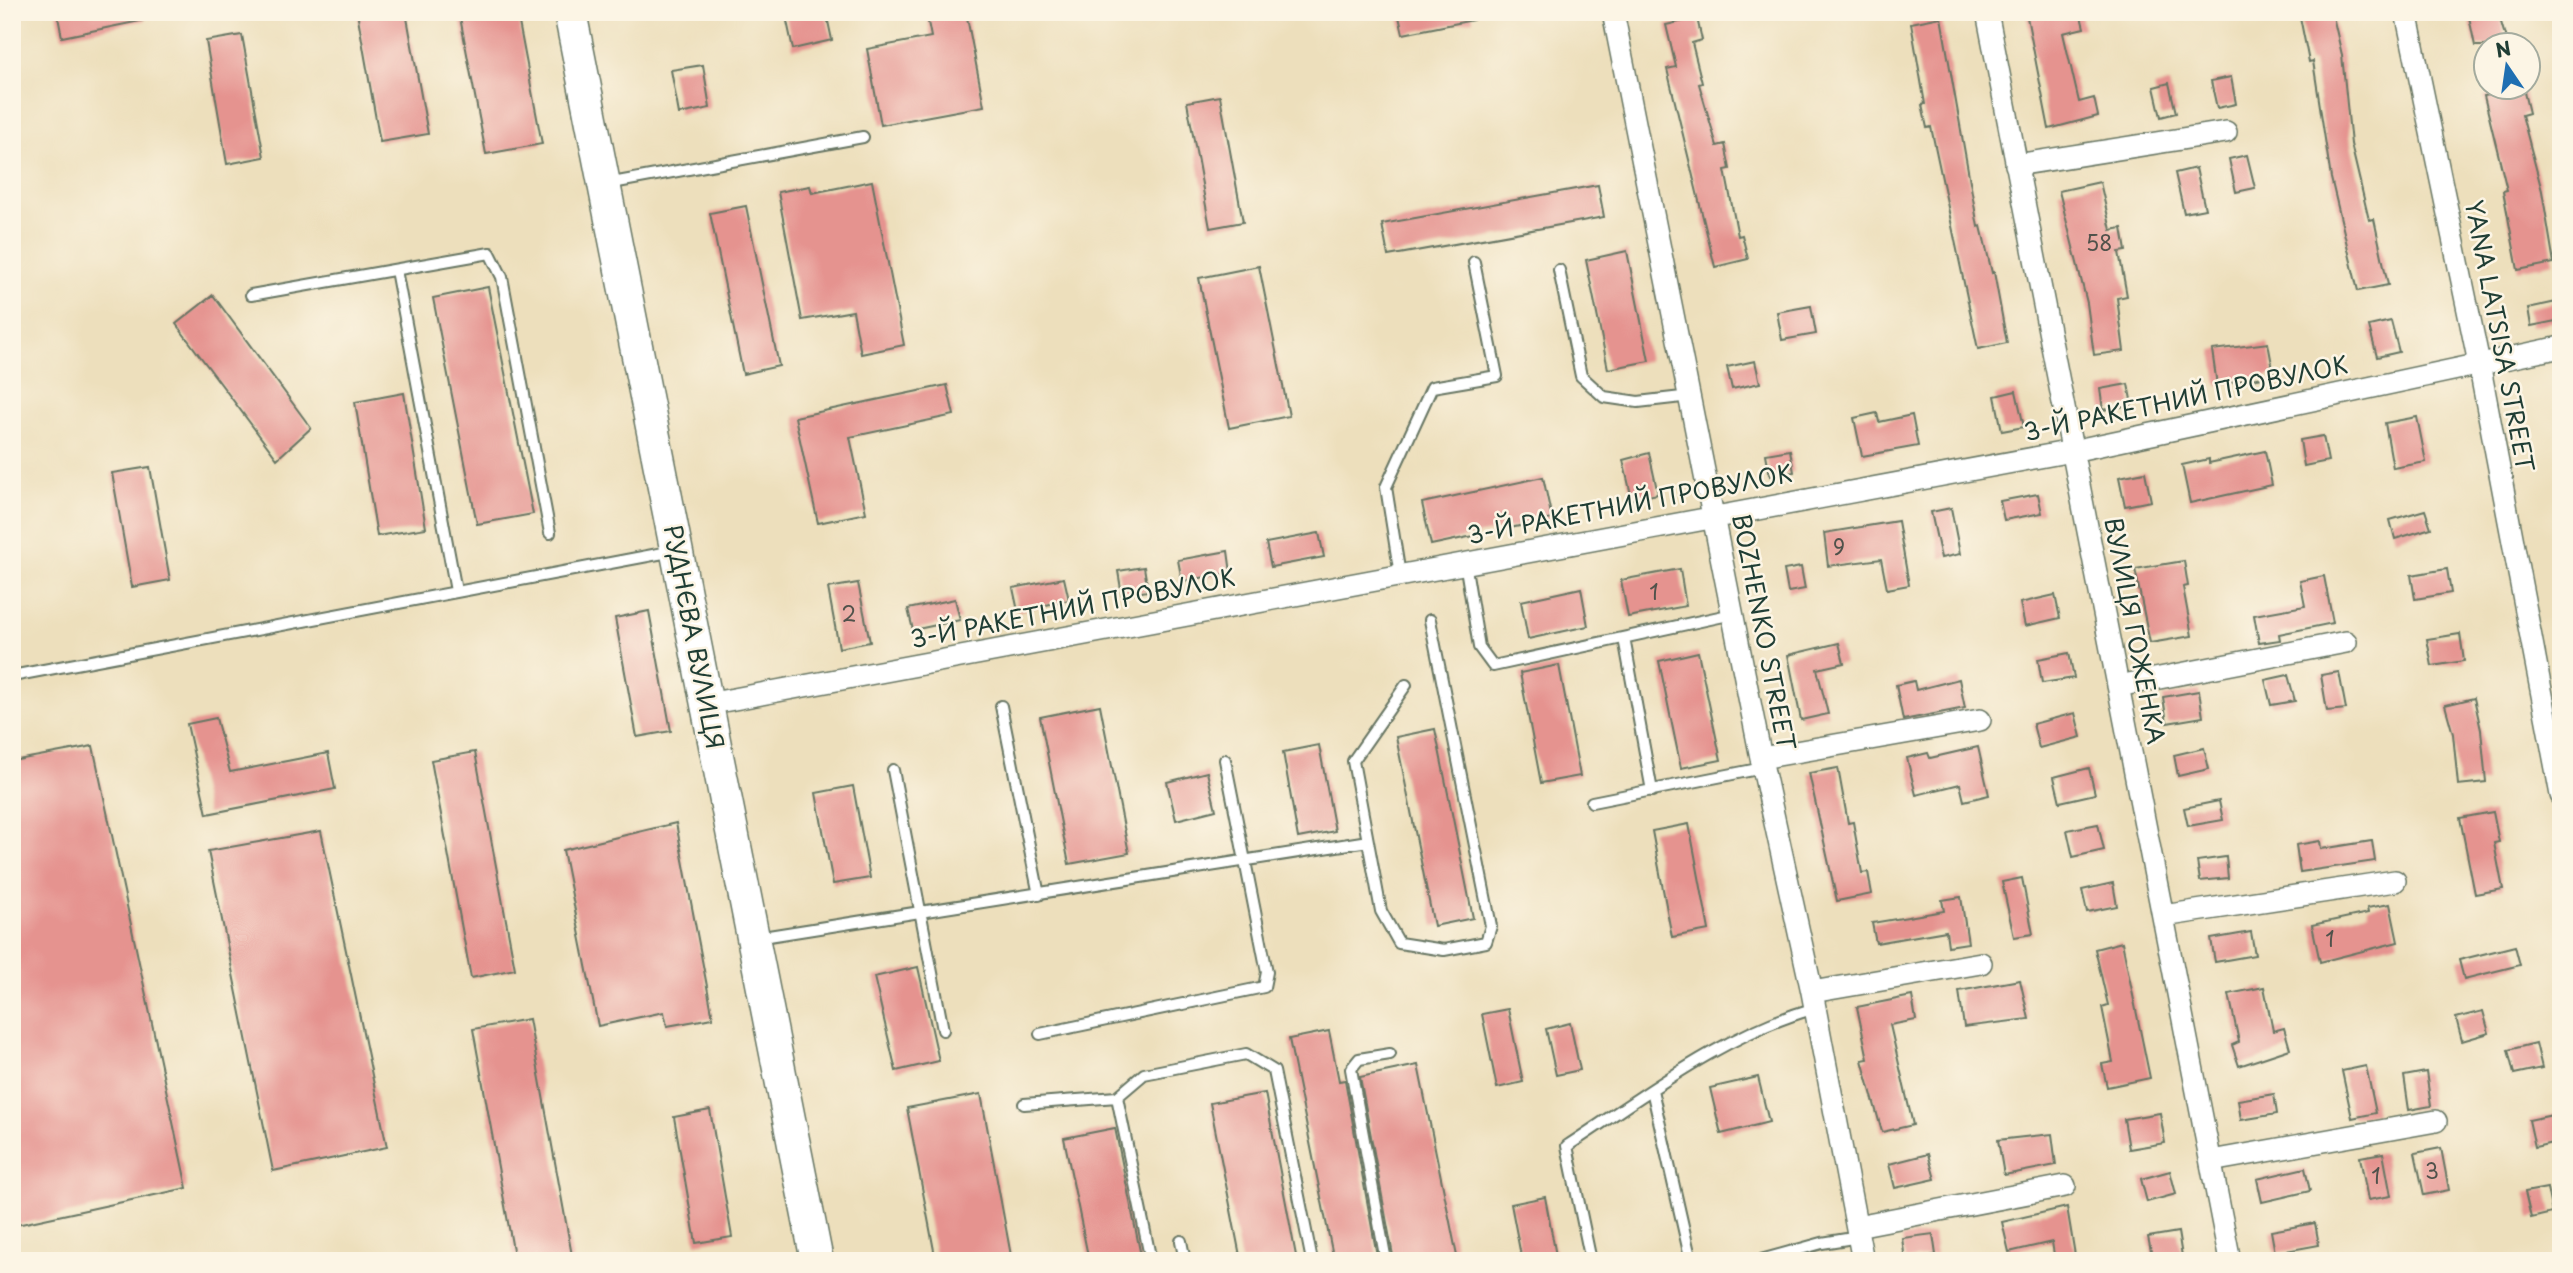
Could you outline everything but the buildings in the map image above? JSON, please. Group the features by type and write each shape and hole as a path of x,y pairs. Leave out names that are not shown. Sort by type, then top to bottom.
{"street":[{"name":"РУДНЄВА ВУЛИЦЯ","path":"570,12 817,1261"},
{"name":"BOZHENKO STREET","path":"1613,12 1762,763 1814,1000 1863,1261"},
{"name":"ВУЛИЦЯ ГОЖЕНКА","path":"1987,12 2231,1261"},
{"name":"YANA LATSISA STREET","path":"2406,12 2479,363 2561,795"},
{"path":"2016,165 2226,132"},
{"name":"3-Й РАКЕТНИЙ ПРОВУЛОК","path":"707,704 2072,451 2561,347"},
{"path":"2118,685 2346,642"},
{"path":"1762,763 1980,720"},
{"path":"2163,916 2395,881"},
{"path":"1814,1000 1981,963"},
{"path":"2211,1161 2437,1121"},
{"path":"1858,1231 2064,1186"}],"lane":[{"path":"604,185 863,137"},
{"path":"251,295 490,253 502,277 551,533"},
{"path":"1400,575 1386,488 1432,387 1497,376 1474,262"},
{"path":"396,270 456,591"},
{"path":"1559,270 1581,376 1604,397 1638,402 1691,396"},
{"path":"12,676 677,551"},
{"path":"1465,562 1479,647 1493,666 1733,614"},
{"path":"1406,685 1353,761 1381,911 1399,943 1444,950 1486,942 1491,926 1430,620"},
{"path":"1624,638 1652,791"},
{"path":"1001,706 1039,895"},
{"path":"1040,1034 1264,987 1267,972 1225,760"},
{"path":"1592,802 1652,791 1762,763"},
{"path":"893,769 943,1030"},
{"path":"753,939 1368,841"},
{"path":"1591,1261 1567,1146 1651,1090 1749,1031 1814,1000"},
{"path":"1024,1104 1117,1097 1144,1074 1246,1054 1274,1071 1312,1261"},
{"path":"1386,1261 1351,1069 1359,1059 1390,1054"},
{"path":"1651,1090 1691,1261"},
{"path":"1117,1097 1151,1261"},
{"path":"1757,1261 1858,1231"},
{"path":"1181,1241 1185,1261"}]}
